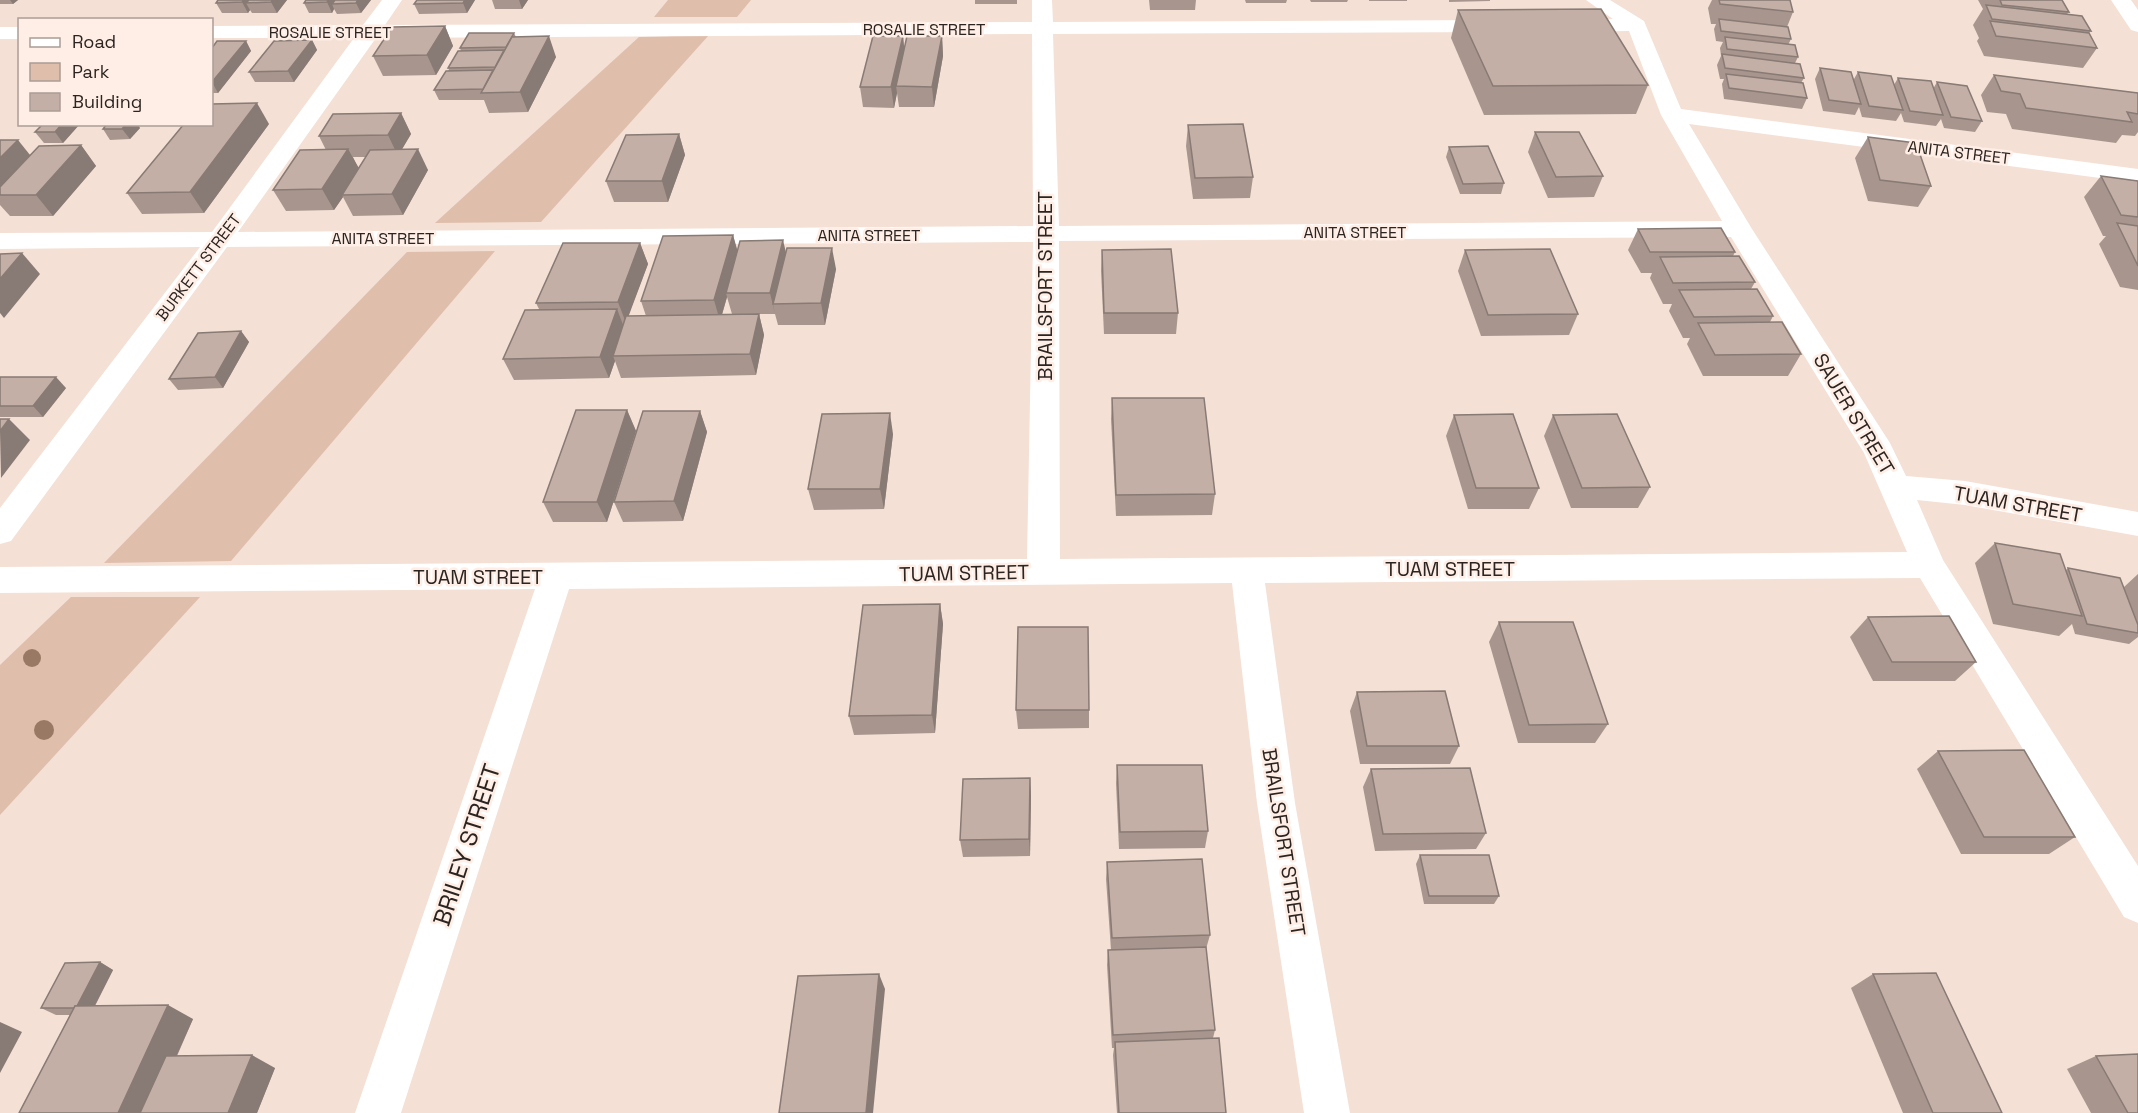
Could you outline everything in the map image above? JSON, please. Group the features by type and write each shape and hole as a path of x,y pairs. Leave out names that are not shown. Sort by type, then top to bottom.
{"street":[{"name":"BURKETT STREET","path":"0,532 219,240 392,0"},
{"name":"BRAILSFORT STREET","path":"1042,0 1046,234 1044,572"},
{"path":"1596,0 1639,17"},
{"path":"2121,0 2138,26"},
{"path":"1545,26 1639,17"},
{"name":"SAUER STREET","path":"1639,17 1672,115 1739,229 1880,451 1929,566 2138,903"},
{"name":"ROSALIE STREET","path":"213,32 1521,26"},
{"path":"0,33 18,33"},
{"name":"ANITA STREET","path":"1672,115 2138,176"},
{"name":"ANITA STREET","path":"0,241 1739,229"},
{"name":"TUAM STREET","path":"1897,487 1965,493 2138,524"},
{"name":"TUAM STREET","path":"0,580 1929,566"},
{"name":"BRAILSFORT STREET","path":"1247,571 1276,803 1327,1113"},
{"name":"BRILEY STREET","path":"378,1113 556,576"}],"green space":[{"path":"668,0 751,0 737,17 654,17"},
{"path":"709,35 541,222 435,223 639,37"},
{"path":"495,251 231,561 104,563 407,252"},
{"path":"71,597 200,597 0,815 0,665"}],"building":[{"path":"218,0 244,0 216,3"},
{"path":"249,0 273,0 246,3"},
{"path":"306,0 328,0 327,2 304,3"},
{"path":"335,0 358,0 356,3 332,4"},
{"path":"417,0 465,0 463,3 414,4"},
{"path":"1719,0 1790,0 1793,12 1720,4"},
{"path":"2000,0 2062,0 2069,12 2002,5"},
{"path":"1986,5 2082,16 2091,31 1992,19"},
{"path":"1601,9 1648,85 1493,86 1458,10"},
{"path":"1719,19 1788,27 1791,39 1721,31"},
{"path":"1990,21 2089,33 2097,48 1996,36"},
{"path":"445,26 427,55 373,56 392,27"},
{"path":"469,33 514,33 506,47 460,48"},
{"path":"549,36 520,92 481,93 512,37"},
{"path":"873,36 903,36 891,87 860,87"},
{"path":"907,36 942,36 932,87 896,86"},
{"path":"1725,37 1795,45 1798,57 1727,49"},
{"path":"312,40 288,71 249,72 274,41"},
{"path":"217,41 246,41 213,81 213,47"},
{"path":"504,50 495,67 448,68 458,51"},
{"path":"1722,54 1800,64 1804,78 1725,68"},
{"path":"1820,68 1851,72 1861,104 1829,100"},
{"path":"493,70 483,89 434,90 446,71"},
{"path":"1858,72 1891,76 1903,110 1869,106"},
{"path":"1726,74 1803,83 1807,98 1729,88"},
{"path":"1994,75 2138,93 2138,114 2127,112 2132,122 2026,108 2020,94 2001,91"},
{"path":"1898,78 1931,81 1943,115 1910,111"},
{"path":"1937,82 1967,86 1982,121 1951,117"},
{"path":"257,103 190,192 127,193 182,126 213,126 213,104"},
{"path":"401,113 388,135 319,136 333,114"},
{"path":"1243,124 1253,177 1195,178 1188,125"},
{"path":"41,126 60,126 55,132 35,132"},
{"path":"105,126 124,126 122,129 103,129"},
{"path":"1535,132 1579,132 1603,176 1556,177"},
{"path":"679,134 662,181 606,181 626,135"},
{"path":"1868,137 1916,143 1931,186 1880,180"},
{"path":"0,140 18,140 0,158"},
{"path":"81,145 36,195 0,195 0,187 39,146"},
{"path":"1488,146 1504,183 1463,184 1449,147"},
{"path":"348,149 322,189 273,190 300,150"},
{"path":"418,149 392,194 342,195 370,150"},
{"path":"2101,176 2138,181 2138,217 2121,215"},
{"path":"2117,223 2138,226 2138,266"},
{"path":"1721,228 1735,252 1650,252 1638,229"},
{"path":"733,235 714,300 641,301 663,236"},
{"path":"783,240 770,293 726,293 740,241"},
{"path":"563,243 640,243 618,302 536,303"},
{"path":"787,248 832,248 821,303 773,304"},
{"path":"1171,249 1178,313 1104,313 1102,250"},
{"path":"1550,249 1578,314 1488,315 1465,250"},
{"path":"22,253 0,279 0,254"},
{"path":"1739,256 1755,282 1673,283 1660,257"},
{"path":"1757,289 1773,316 1694,317 1679,290"},
{"path":"617,309 600,357 503,359 525,310"},
{"path":"759,314 750,354 613,356 626,316"},
{"path":"1782,322 1801,354 1715,355 1698,323"},
{"path":"241,331 215,377 169,379 198,333"},
{"path":"0,377 56,377 33,406 0,406"},
{"path":"1112,398 1204,398 1215,494 1116,495"},
{"path":"576,410 627,410 597,502 543,502"},
{"path":"643,411 700,411 674,501 614,502"},
{"path":"890,413 880,489 808,489 822,414"},
{"path":"1513,414 1539,488 1476,488 1454,415"},
{"path":"1617,414 1650,487 1582,488 1553,415"},
{"path":"0,419 9,419 0,431"},
{"path":"1995,543 2060,554 2082,616 2013,604"},
{"path":"2068,568 2120,578 2138,625 2138,633 2087,624"},
{"path":"940,604 932,715 849,716 863,605"},
{"path":"1949,616 1976,662 1892,662 1868,617"},
{"path":"1499,622 1573,622 1608,724 1529,725"},
{"path":"1018,627 1088,627 1089,710 1016,710"},
{"path":"1445,691 1459,746 1367,746 1357,692"},
{"path":"2024,750 2075,837 1984,837 1938,751"},
{"path":"1117,765 1202,765 1208,831 1120,832"},
{"path":"1470,768 1486,833 1383,834 1371,769"},
{"path":"1030,778 1029,839 960,840 963,779"},
{"path":"1420,855 1489,855 1499,896 1429,896"},
{"path":"1202,859 1210,935 1112,938 1107,862"},
{"path":"1206,947 1215,1030 1113,1035 1108,950"},
{"path":"100,962 77,1006 74,1008 41,1008 65,963"},
{"path":"1936,973 2002,1113 1933,1113 1873,974"},
{"path":"879,974 866,1113 779,1113 798,976"},
{"path":"168,1005 118,1113 19,1113 75,1006"},
{"path":"1219,1038 1226,1113 1119,1113 1115,1042"},
{"path":"2138,1054 2138,1113 2128,1113 2096,1056"},
{"path":"252,1055 228,1113 140,1113 166,1056"}]}
